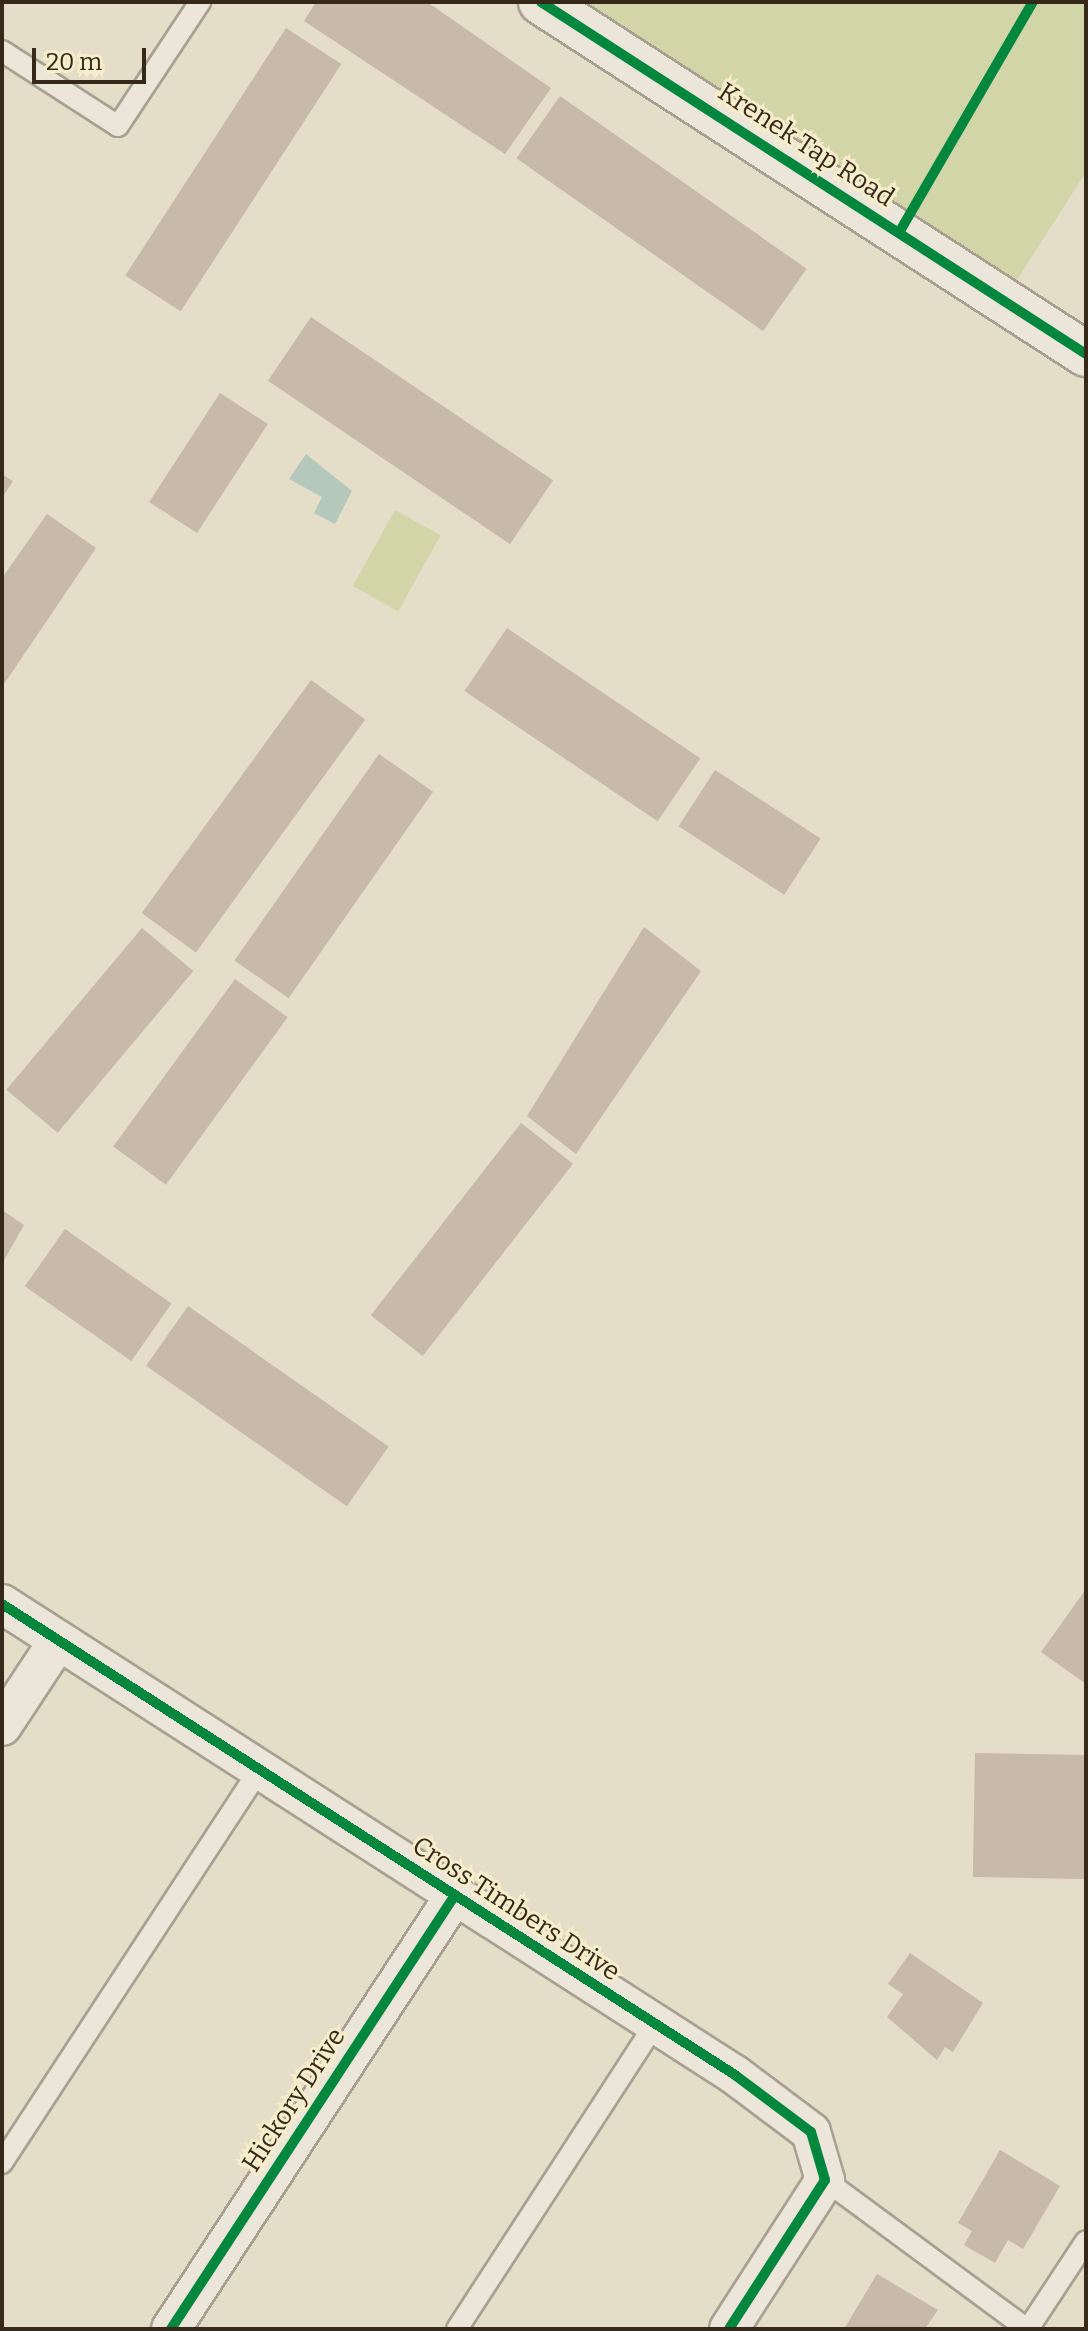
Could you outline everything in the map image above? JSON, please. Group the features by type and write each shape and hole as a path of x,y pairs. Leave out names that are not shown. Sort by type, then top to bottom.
{"street":[{"name":"Krenek Tap Road","path":"541,2 1086,354"},
{"name":"Cross Timbers Drive","path":"2,1604 655,2024 811,2132 825,2180"},
{"path":"2,1726 58,1641"},
{"name":"Hickory Drive","path":"171,2329 455,1895"},
{"path":"729,2329 825,2180"}],"lane":[{"path":"2,51 118,126 200,2"},
{"path":"2,2163 259,1771"},
{"path":"457,2329 655,2024"},
{"path":"825,2180 1028,2329 1086,2241"}],"green space":[{"path":"569,2 1086,2 1086,172 1004,300"},
{"path":"395,510 440,535 398,611 353,586"}],"shaded area":[{"path":"306,454 352,491 335,524 314,513 322,497 289,479"}],"building":[{"path":"316,2 427,2 551,88 505,154 304,21"},
{"path":"286,28 341,64 181,311 125,275"},
{"path":"560,96 807,269 763,331 516,158"},
{"path":"311,317 553,480 510,544 268,381"},
{"path":"220,393 268,424 197,533 149,502"},
{"path":"2,474 13,481 2,498"},
{"path":"47,514 96,548 2,687 2,578"},
{"path":"507,628 700,758 658,821 465,691"},
{"path":"311,680 365,719 196,952 142,913"},
{"path":"379,754 433,792 289,998 234,960"},
{"path":"715,770 821,839 784,895 679,826"},
{"path":"644,927 701,971 576,1154 527,1116"},
{"path":"142,928 193,971 58,1133 6,1090"},
{"path":"235,979 288,1017 166,1185 113,1146"},
{"path":"521,1123 573,1164 423,1356 371,1315"},
{"path":"2,1210 24,1225 2,1264"},
{"path":"65,1229 171,1304 131,1361 25,1286"},
{"path":"188,1306 389,1447 347,1506 146,1366"},
{"path":"1086,1589 1086,1684 1041,1652"},
{"path":"975,1753 1086,1755 1084,1879 973,1877"},
{"path":"910,1953 983,2003 953,2052 945,2047 937,2060 887,2017 903,1994 888,1984"},
{"path":"1000,2150 1060,2186 1023,2249 1008,2240 995,2263 964,2245 972,2231 958,2223"},
{"path":"877,2274 938,2310 925,2329 844,2329"}],"cycle path":[{"path":"541,2 1086,354"},
{"path":"900,231 1033,2"},
{"path":"2,1604 735,2075 811,2132 825,2180 729,2329"},
{"path":"171,2329 455,1895"}]}
